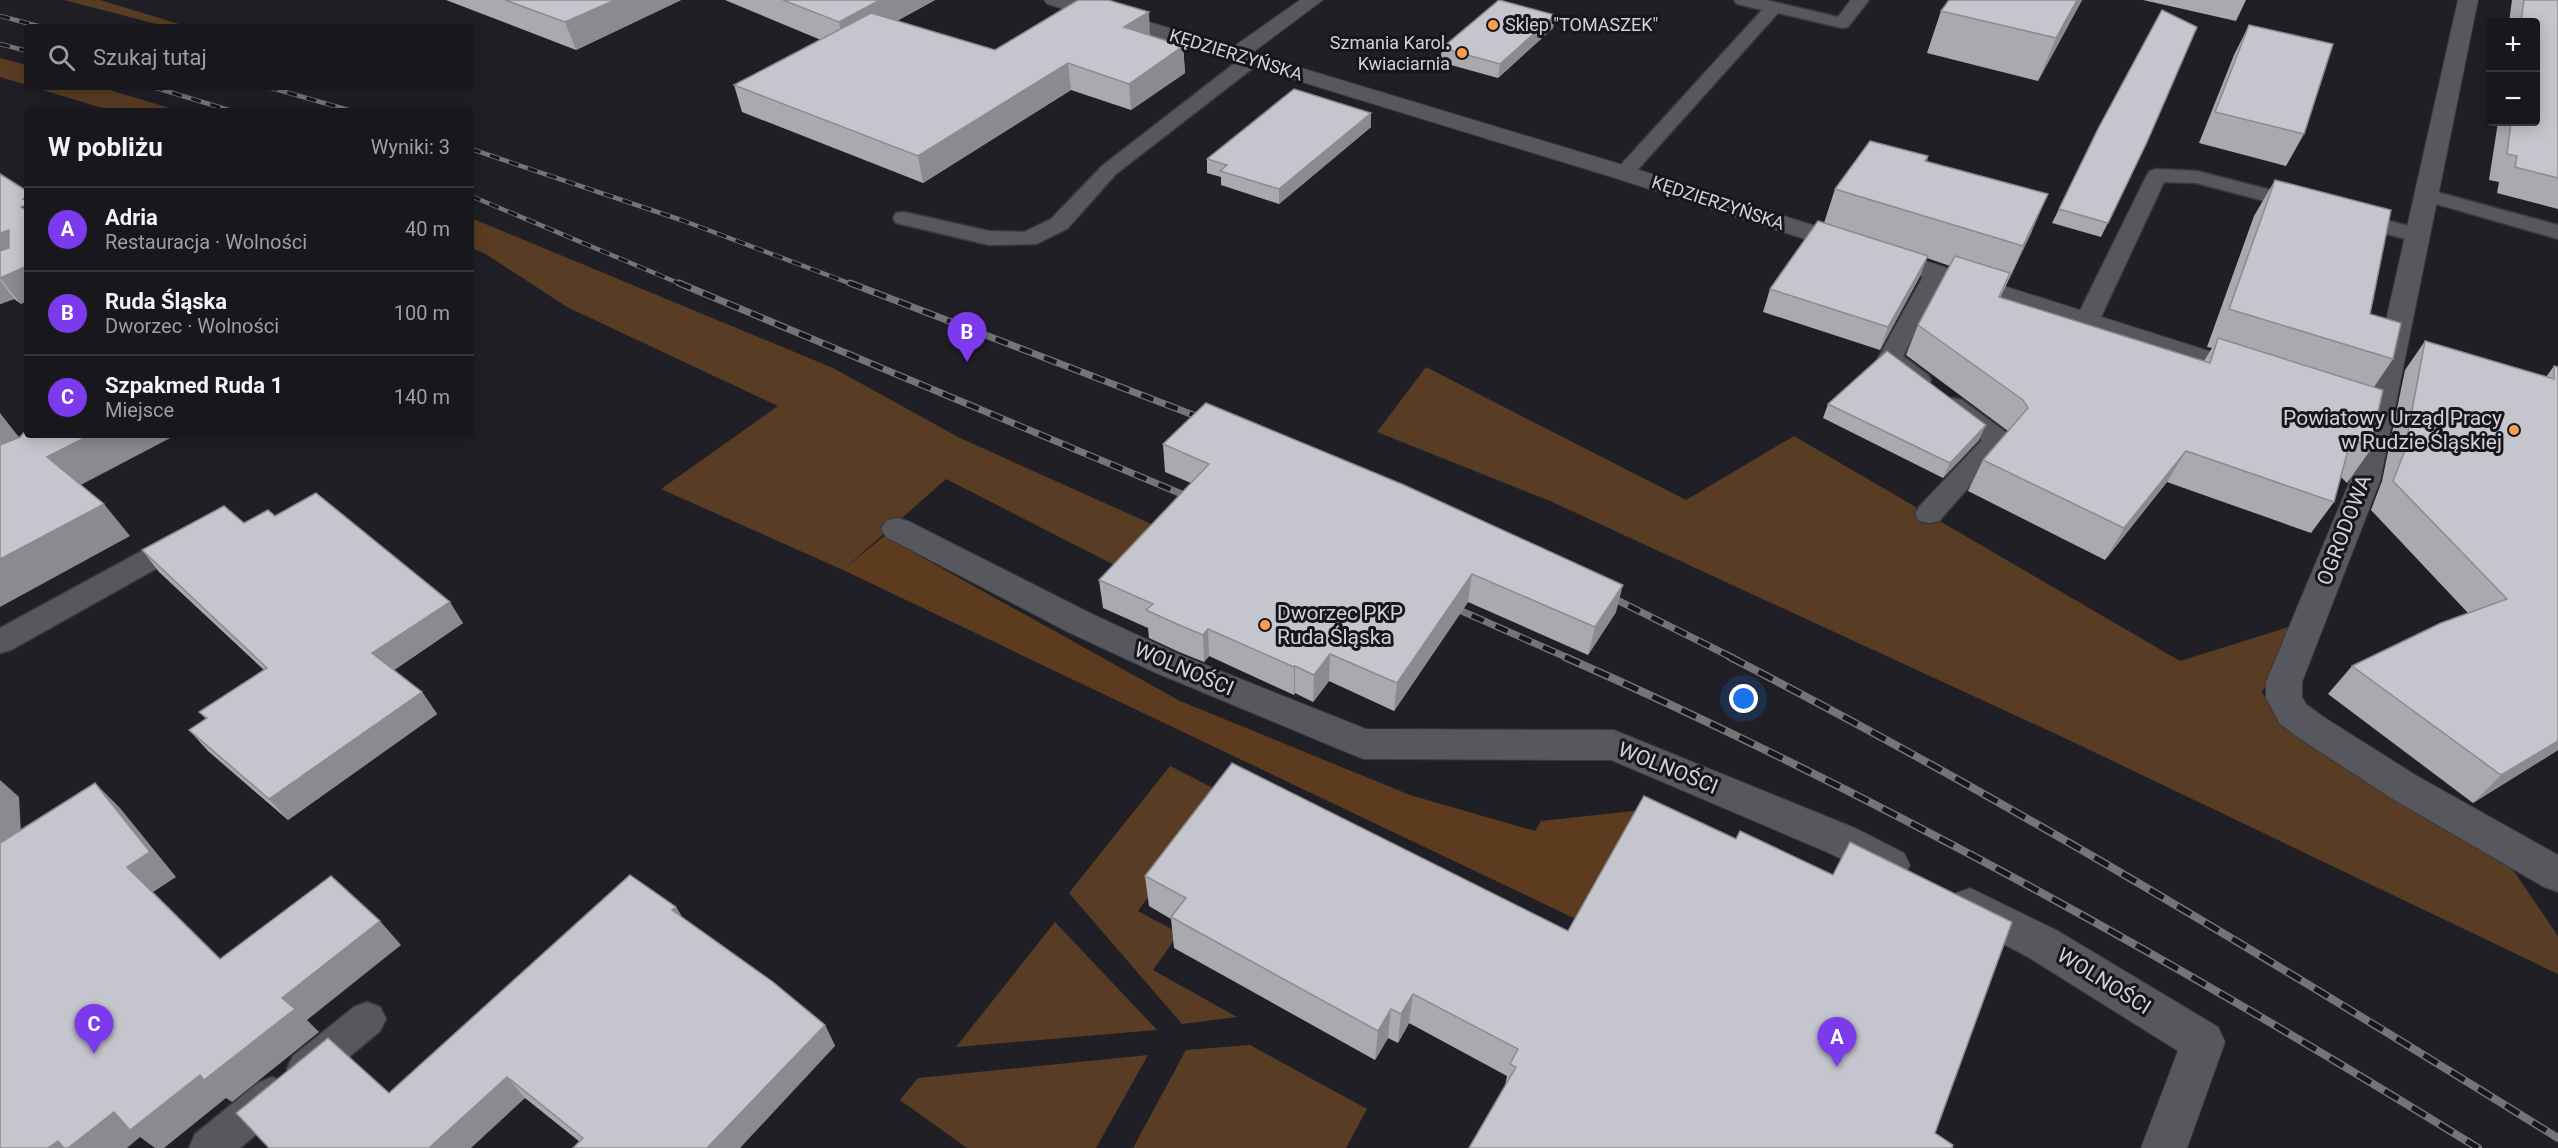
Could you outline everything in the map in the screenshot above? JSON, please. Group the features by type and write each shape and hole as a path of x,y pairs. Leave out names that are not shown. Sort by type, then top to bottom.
{"street":[{"name":"KĘDZIERZYŃSKA","path":"1054,0 1624,173 2267,378"},
{"path":"1244,57 1313,0"},
{"name":"OGRODOWA","path":"2468,0 2417,235 2368,411 2365,481 2284,682 2284,699 2294,714 2309,726 2404,787 2558,875"},
{"name":"WOLNOŚCI","path":"897,529 1080,623 1166,663 1364,744 1614,745 1841,840 2043,944 2203,1042 2164,1148"}],"lane":[{"path":"1743,0 1842,23 1860,0"},
{"path":"1624,173 1774,7"},
{"path":"904,218 989,238 1028,239 1059,224 1109,170 1244,57"},
{"path":"2087,321 2157,175 2197,177 2417,235"},
{"path":"2426,195 2558,232"},
{"path":"1929,514 1998,439 1890,358 1936,273"},
{"path":"0,642 204,530"},
{"path":"209,1148 367,1019"}],"shaded area":[{"path":"64,0 100,0 179,24 156,24"},
{"path":"0,58 24,64 24,84 0,77"},
{"path":"43,90 110,90 169,108 102,108"},
{"path":"474,219 833,368 960,438 1167,531 1128,572 946,479 843,570 661,489 778,406 567,307 484,253 474,249"},
{"path":"1426,367 1686,500 1794,436 2180,661 2295,625 2262,693 2308,744 2505,858 2558,936 2558,974 2073,742 1550,501 1377,432"},
{"path":"884,536 1180,701 1410,795 1535,831 1541,821 1642,810 1582,922 843,570"},
{"path":"1170,766 1225,794 1138,911 1179,933 1153,970 1237,1017 1182,1024 1069,893"},
{"path":"1055,922 1157,1030 956,1047"},
{"path":"1250,1045 1367,1109 1346,1148 1133,1148 1186,1050"},
{"path":"1148,1055 1096,1148 967,1148 900,1100 918,1078"}],"building":[{"path":"505,0 615,0 565,22"},
{"path":"783,0 880,0 839,22"},
{"path":"1078,0 1108,0 1149,12 1124,27 1183,46 1129,84 1068,63 918,156 734,85 871,13 995,50"},
{"path":"1499,0 1555,15 1500,64 1442,48"},
{"path":"1949,0 2077,0 2056,38 1941,11"},
{"path":"2524,0 2558,0 2558,178 2515,167 2517,156 2507,154 2510,126 2540,126 2540,18 2522,18"},
{"path":"2162,10 2197,27 2147,142 2108,223 2059,209 2098,129"},
{"path":"2249,25 2333,44 2304,134 2215,112"},
{"path":"1294,89 1371,113 1279,189 1220,171 1227,165 1207,159"},
{"path":"1870,141 1928,156 1925,161 2048,194 2023,246 1835,189"},
{"path":"0,174 24,189 24,206 21,207 24,209 24,267 0,278 0,251 9,248 9,230 0,233"},
{"path":"2275,180 2391,210 2370,314 2401,323 2393,359 2229,309"},
{"path":"1818,221 1928,256 1888,327 1770,289"},
{"path":"1955,256 2010,273 1999,297 2210,363 2218,338 2383,390 2369,452 2352,435 2334,502 2186,451 2124,528 1983,460 2028,408 2023,400 1918,325"},
{"path":"2425,341 2554,379 2554,366 2558,367 2558,741 2501,775 2352,666 2441,623 2507,599 2393,481 2404,453"},
{"path":"1887,351 1986,425 1950,463 1828,404"},
{"path":"1206,403 1404,485 1623,585 1595,627 1472,574 1397,683 1330,654 1314,675 1208,629 1203,635 1177,624 1146,610 1153,604 1099,580 1209,464 1163,444"},
{"path":"24,432 24,438 84,438 47,457 104,504 0,559 0,445 20,437"},
{"path":"316,493 450,602 372,653 422,692 269,799 189,730 207,718 199,712 267,668 142,550 224,506 244,523 268,510 275,516"},
{"path":"1232,763 1568,931 1644,796 1736,839 1740,831 1833,875 1850,842 2012,922 1935,1133 1953,1145 1952,1148 1469,1148 1516,1067 1510,1064 1518,1049 1413,994 1401,1014 1391,1009 1378,1031 1171,917 1186,898 1145,876"},
{"path":"95,783 150,852 127,867 220,959 331,876 380,921 282,998 295,1009 204,1080 200,1075 130,1130 114,1112 68,1148 64,1148 58,1141 48,1148 0,1148 0,843"},
{"path":"630,875 676,907 672,910 773,982 825,1025 707,1148 573,1148 583,1138 507,1077 429,1148 269,1148 236,1113 328,1038 389,1093"}],"railway":[{"path":"0,16 31,24"},
{"path":"0,44 24,50"},
{"path":"163,90 222,108"},
{"path":"278,90 342,108"},
{"path":"474,150 684,221 854,285"},
{"path":"474,197 683,285"},
{"path":"679,283 1196,500"},
{"path":"850,283 1209,421"},
{"path":"1605,594 1733,658"},
{"path":"1448,605 1568,658"},
{"path":"1565,657 1800,767 2030,886 2256,1014 2478,1148"},
{"path":"1730,657 1941,770 2149,889 2558,1138"}],"place":[{"name":"Sklep \"TOMASZEK\"","path":"1493,25"},
{"name":"Szmania Karol. Kwiaciarnia","path":"1462,53"},
{"name":"Ruda Śląska","path":"967,362"},
{"name":"Powiatowy Urząd Pracy w Rudzie Śląskiej","path":"2514,430"},
{"name":"Dworzec PKP Ruda Śląska","path":"1265,625"},
{"name":"Szpakmed Ruda 1","path":"94,1054"},
{"name":"Adria","path":"1837,1067"}]}
